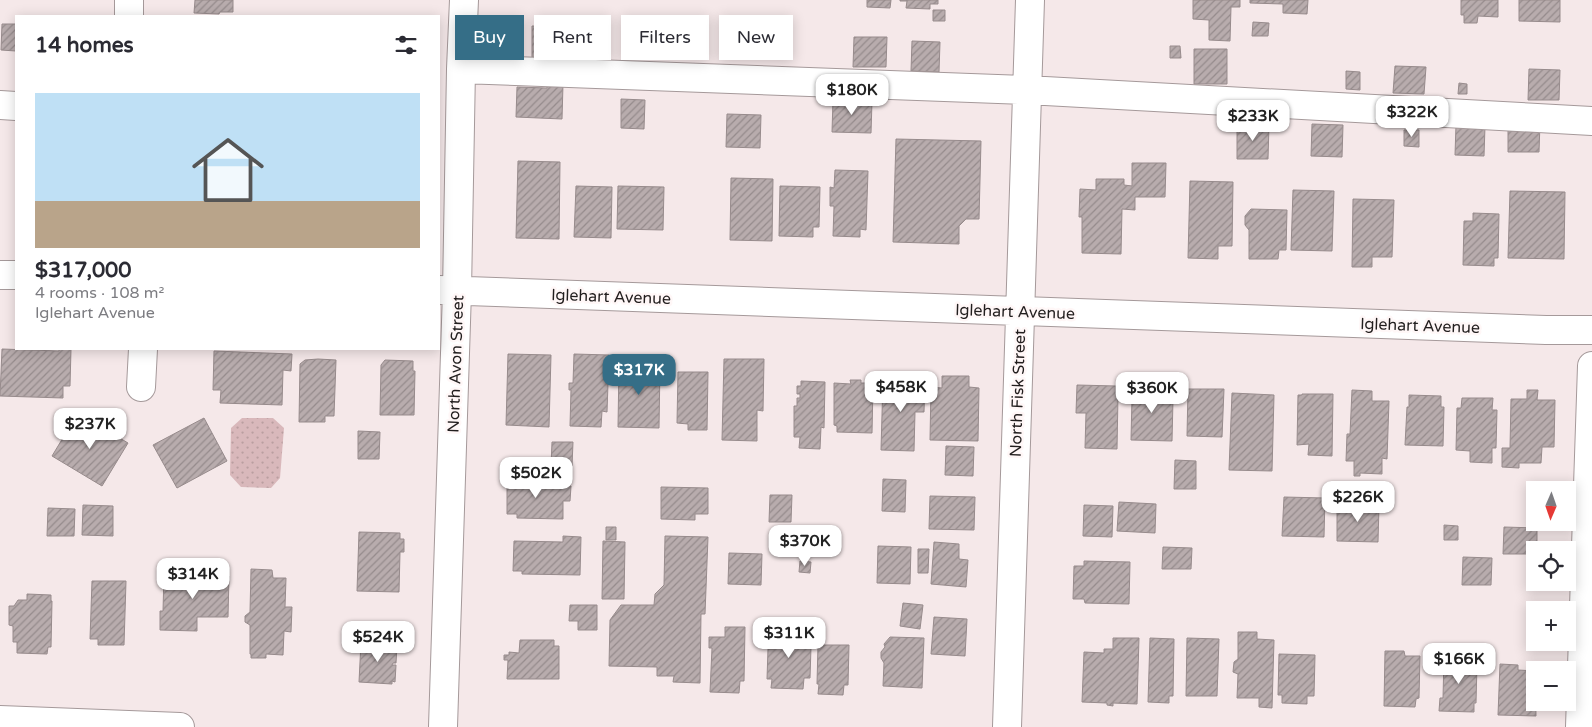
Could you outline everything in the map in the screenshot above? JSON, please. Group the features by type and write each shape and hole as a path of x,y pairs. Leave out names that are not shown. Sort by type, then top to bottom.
{"street":[{"path":"129,0 129,15"},
{"name":"North Avon Street","path":"442,727 448,290 464,0"},
{"name":"North Fisk Street","path":"1007,727 1030,0"},
{"path":"461,69 1027,90 1592,121"},
{"path":"0,105 15,106"},
{"path":"0,275 15,276"},
{"name":"Iglehart Avenue","path":"448,290 1592,330"},
{"path":"141,388 143,350"},
{"path":"1580,727 1589,560 1592,366"},
{"path":"0,720 180,727"}],"shaded area":[{"path":"242,418 273,418 284,428 280,478 271,488 241,487 230,475 231,428"}],"building":[{"path":"195,0 233,0 233,12 220,12 219,14 194,13"},
{"path":"867,0 891,0 890,8 867,7"},
{"path":"900,0 938,0 938,4 930,4 930,9 906,8 907,1"},
{"path":"1193,0 1240,0 1240,7 1231,7 1230,41 1209,40 1209,20 1193,19"},
{"path":"1250,0 1308,0 1307,14 1283,13 1283,4 1250,3"},
{"path":"1461,0 1498,0 1498,17 1478,16 1477,23 1464,23 1464,15 1461,15"},
{"path":"1519,0 1560,0 1560,22 1519,21"},
{"path":"933,10 945,10 945,21 933,21"},
{"path":"1253,22 1269,23 1268,36 1252,36"},
{"path":"2,24 15,24 15,51 1,50"},
{"path":"532,26 534,26 534,59 532,59"},
{"path":"854,37 887,37 886,67 853,67"},
{"path":"912,41 940,42 939,72 911,71"},
{"path":"1170,46 1180,46 1181,58 1170,58"},
{"path":"1194,49 1227,49 1227,84 1194,84"},
{"path":"1395,66 1426,67 1424,94 1393,93"},
{"path":"1529,69 1560,70 1559,100 1528,100"},
{"path":"1346,71 1360,72 1360,90 1346,89"},
{"path":"547,83 563,84 562,119 516,117 517,87 547,88"},
{"path":"1459,83 1467,84 1467,94 1458,94"},
{"path":"621,99 645,100 644,129 621,128"},
{"path":"833,100 872,101 871,133 832,132"},
{"path":"727,114 761,115 760,148 726,147"},
{"path":"1508,122 1540,123 1539,152 1508,152"},
{"path":"1312,124 1343,125 1342,157 1311,156"},
{"path":"1237,125 1269,125 1268,159 1237,159"},
{"path":"1456,125 1485,126 1484,156 1455,155"},
{"path":"1404,130 1419,130 1419,147 1404,146"},
{"path":"896,139 981,141 979,219 966,219 959,226 959,244 893,242"},
{"path":"518,161 560,162 559,239 516,238"},
{"path":"1132,163 1166,163 1165,197 1135,197 1135,210 1122,209 1121,254 1082,253 1082,217 1079,217 1080,189 1096,190 1096,179 1124,179 1124,185 1132,186"},
{"path":"835,170 868,171 866,230 860,229 860,237 833,236 834,206 830,206 830,187 834,188"},
{"path":"731,178 773,179 772,241 730,240"},
{"path":"1190,181 1233,182 1232,246 1218,246 1218,259 1188,258"},
{"path":"576,186 612,187 611,238 574,237"},
{"path":"618,186 664,187 663,230 617,229"},
{"path":"780,186 820,187 819,227 813,227 813,237 779,236"},
{"path":"1293,190 1334,191 1332,251 1291,250"},
{"path":"1510,191 1565,192 1564,259 1508,258"},
{"path":"1353,199 1394,200 1392,257 1372,257 1372,267 1352,267"},
{"path":"1251,209 1287,210 1286,250 1279,250 1278,259 1249,259 1249,230 1245,225 1245,216"},
{"path":"1473,213 1499,214 1498,258 1494,258 1494,266 1463,265 1464,221 1473,221"},
{"path":"2,349 71,350 70,386 63,386 63,398 0,396"},
{"path":"214,351 292,354 291,371 283,370 282,405 220,403 221,390 213,390"},
{"path":"508,354 551,355 549,427 506,425"},
{"path":"574,354 609,355 607,412 602,411 601,427 570,426 571,390 569,390 569,383 573,383"},
{"path":"724,359 764,359 763,411 757,410 757,441 722,440"},
{"path":"305,360 336,360 334,416 325,416 325,422 299,422 300,364"},
{"path":"385,360 413,361 413,371 415,371 414,415 380,415 381,365"},
{"path":"619,365 660,365 659,428 618,427"},
{"path":"678,372 708,372 707,430 688,430 688,424 677,423"},
{"path":"942,376 969,376 969,387 979,388 978,441 930,440 931,387 942,388"},
{"path":"883,379 925,380 924,412 915,412 914,451 881,450"},
{"path":"850,380 861,380 861,383 871,383 873,386 872,433 837,432 837,426 834,425 834,383 851,384"},
{"path":"801,381 825,382 824,428 821,427 820,449 799,448 800,437 794,437 794,406 797,406 797,398 800,398 800,394 797,394 797,386 801,386"},
{"path":"1077,385 1116,386 1116,395 1118,395 1117,449 1085,448 1086,413 1076,413"},
{"path":"1136,387 1172,387 1172,441 1131,440 1132,398 1135,398"},
{"path":"1188,389 1224,389 1222,437 1187,436"},
{"path":"1352,390 1372,391 1372,401 1389,401 1387,459 1382,458 1382,474 1360,473 1360,476 1354,476 1354,461 1346,461 1347,434 1350,434"},
{"path":"1527,390 1538,390 1537,400 1555,400 1554,447 1542,447 1541,463 1519,463 1519,468 1502,467 1502,448 1510,448 1511,399 1527,399"},
{"path":"1232,393 1274,395 1272,471 1229,470"},
{"path":"1333,394 1332,456 1308,455 1309,444 1297,445 1298,395"},
{"path":"1409,395 1441,396 1441,407 1444,407 1443,446 1405,445"},
{"path":"1462,398 1493,398 1492,410 1497,410 1496,448 1492,448 1492,463 1470,462 1470,451 1456,450 1457,408 1461,408"},
{"path":"78,413 128,443 102,486 52,456"},
{"path":"204,418 227,461 177,488 153,445"},
{"path":"358,431 380,432 379,459 358,459"},
{"path":"552,442 573,442 572,466 551,466"},
{"path":"946,446 974,447 973,476 945,475"},
{"path":"1175,460 1196,461 1196,489 1174,489"},
{"path":"507,478 534,478 534,485 571,486 570,501 563,501 563,519 517,518 517,514 507,514"},
{"path":"883,479 906,480 905,512 882,511"},
{"path":"661,487 708,488 708,514 695,514 695,520 661,519"},
{"path":"770,495 792,495 791,522 769,522"},
{"path":"930,496 975,497 974,530 929,529"},
{"path":"1284,497 1325,498 1324,537 1282,536"},
{"path":"1119,502 1156,504 1155,533 1117,531"},
{"path":"83,505 113,506 113,536 82,535"},
{"path":"1084,505 1113,506 1112,537 1083,536"},
{"path":"1337,505 1379,506 1378,542 1337,541"},
{"path":"48,508 75,509 74,536 47,536"},
{"path":"1444,525 1458,526 1458,540 1444,540"},
{"path":"606,527 616,527 616,540 606,540"},
{"path":"1504,527 1526,528 1526,531 1537,531 1537,541 1526,541 1526,554 1503,554"},
{"path":"359,532 400,533 400,539 404,539 404,552 400,552 399,592 357,591"},
{"path":"563,536 581,537 580,575 522,574 522,571 513,571 514,541 563,542"},
{"path":"665,536 708,537 705,614 701,614 700,683 673,682 674,676 657,676 657,667 609,666 610,620 621,605 654,605 655,594 664,585"},
{"path":"603,541 625,542 624,599 602,599"},
{"path":"934,542 959,544 959,559 968,560 966,587 931,584"},
{"path":"878,546 911,547 910,584 877,583"},
{"path":"1163,547 1192,548 1191,569 1162,569"},
{"path":"918,549 929,549 928,573 918,573"},
{"path":"729,553 762,554 761,585 728,584"},
{"path":"1463,557 1492,558 1491,585 1462,585"},
{"path":"800,561 811,562 810,573 799,572"},
{"path":"1084,561 1130,562 1129,604 1085,603 1084,599 1073,599 1074,566 1084,566"},
{"path":"251,569 272,570 273,578 286,578 285,607 292,607 291,632 284,631 283,655 266,654 266,658 251,658 250,625 245,622 245,616 250,612"},
{"path":"164,574 229,576 228,617 197,617 197,631 160,630 160,611 163,611"},
{"path":"92,581 126,581 124,645 98,645 98,639 90,639"},
{"path":"27,594 51,595 51,647 48,647 47,654 17,653 17,642 13,642 13,626 9,625 9,606 14,606 18,600 27,600"},
{"path":"903,603 923,605 920,629 900,626"},
{"path":"570,605 597,605 597,630 578,630 578,621 569,621"},
{"path":"934,617 967,619 965,656 931,654"},
{"path":"775,626 805,627 804,647 811,647 810,678 804,678 803,689 771,688 772,679 767,679 768,649 775,649"},
{"path":"725,627 745,627 744,681 740,681 739,693 710,692 712,648 709,648 709,637 725,637"},
{"path":"1238,632 1257,632 1257,639 1274,640 1272,708 1259,707 1259,698 1237,698 1238,674 1233,672 1234,662 1238,659"},
{"path":"890,637 924,638 922,688 883,686 884,663 881,658 881,652 885,647 884,644"},
{"path":"1113,638 1139,638 1137,704 1113,703 1113,706 1107,705 1107,703 1082,702 1084,652 1104,653 1104,649 1113,649"},
{"path":"1150,638 1174,639 1173,696 1169,696 1169,703 1148,702"},
{"path":"1187,638 1219,639 1217,696 1186,696"},
{"path":"520,640 554,640 554,646 559,646 559,679 507,679 508,660 504,660 504,655 509,655 509,652 519,653"},
{"path":"361,642 393,643 393,645 397,646 396,663 392,665 396,665 395,682 392,681 392,684 359,682"},
{"path":"818,645 849,645 848,685 844,685 843,695 818,694"},
{"path":"1385,651 1404,651 1405,656 1420,656 1419,698 1416,699 1415,707 1384,706"},
{"path":"1279,654 1315,655 1314,696 1307,696 1307,704 1282,703 1282,695 1278,695"},
{"path":"1444,657 1469,657 1469,663 1477,664 1474,712 1439,711 1440,698 1443,698"},
{"path":"1500,664 1518,665 1518,670 1526,670 1526,711 1536,711 1536,716 1498,715"}]}
